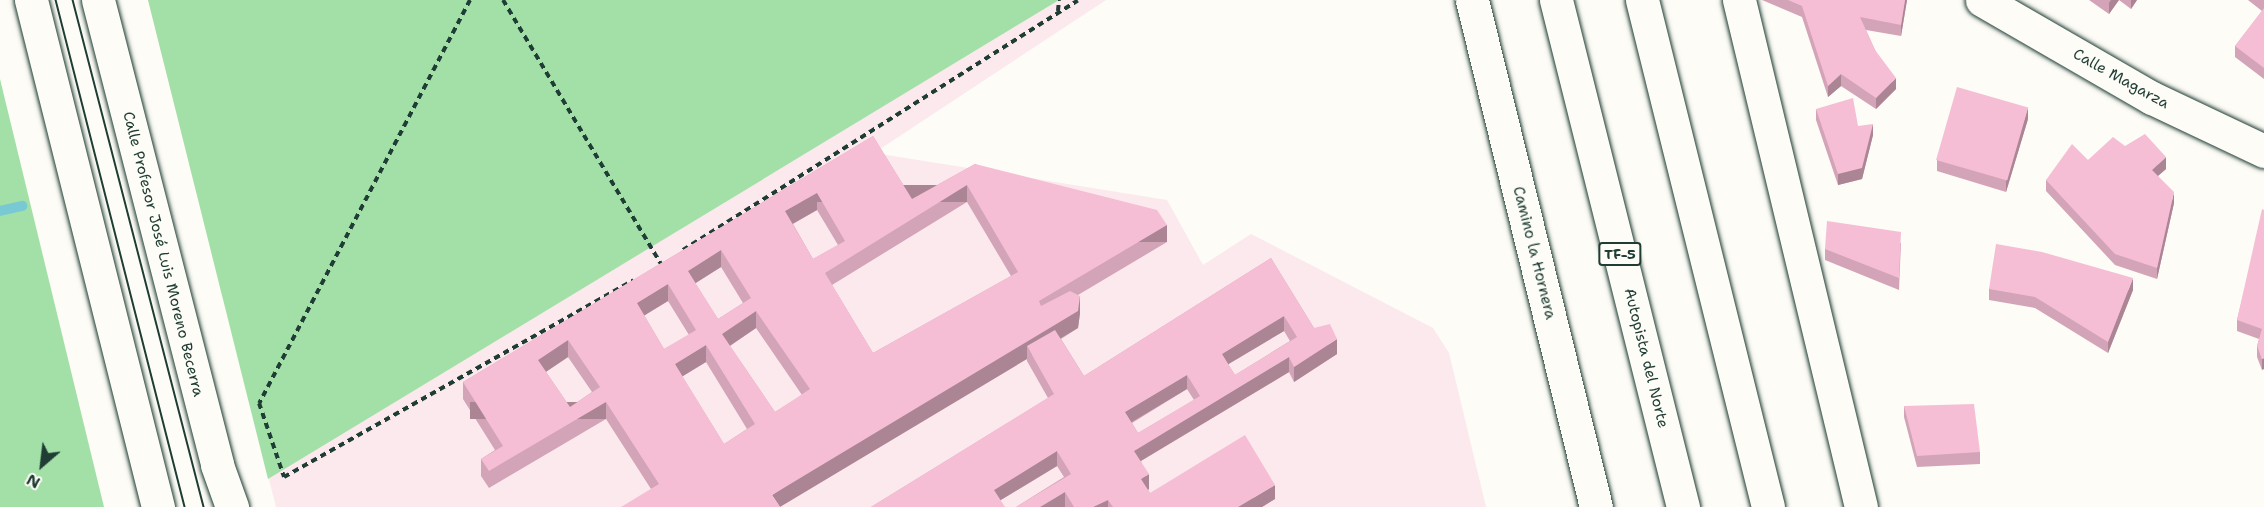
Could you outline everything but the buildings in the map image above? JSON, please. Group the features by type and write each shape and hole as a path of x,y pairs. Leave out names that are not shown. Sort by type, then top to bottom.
{"main road":[{"path":"31,0 158,507"},
{"name":"Calle Profesor José Luis Moreno Becerra","path":"98,0 217,465 232,507"},
{"name":"Camino la Hornera","path":"1472,0 1596,507"},
{"name":"Autopista del Norte","path":"1556,0 1683,507"},
{"path":"1642,0 1768,507"},
{"path":"1738,0 1861,507"},
{"name":"Calle Magarza","path":"1982,0 2152,98 2264,151"}],"path":[{"path":"470,0 260,403 285,477 640,276"},
{"path":"503,0 661,264"},
{"path":"1058,12 1059,0"},
{"path":"681,252 1078,0"},
{"path":"651,270 671,258"}],"shaded area":[{"path":"148,0 1106,0 874,153 1167,200 1203,265 1251,234 1433,328 1449,353 1486,507 276,507"}],"green space":[{"path":"148,0 1059,0 268,479"},
{"path":"0,79 104,507 0,507"}],"waterway":[{"path":"0,211 22,206"}],"tram line":[{"path":"56,0 185,507"},
{"path":"73,0 204,507"}]}
